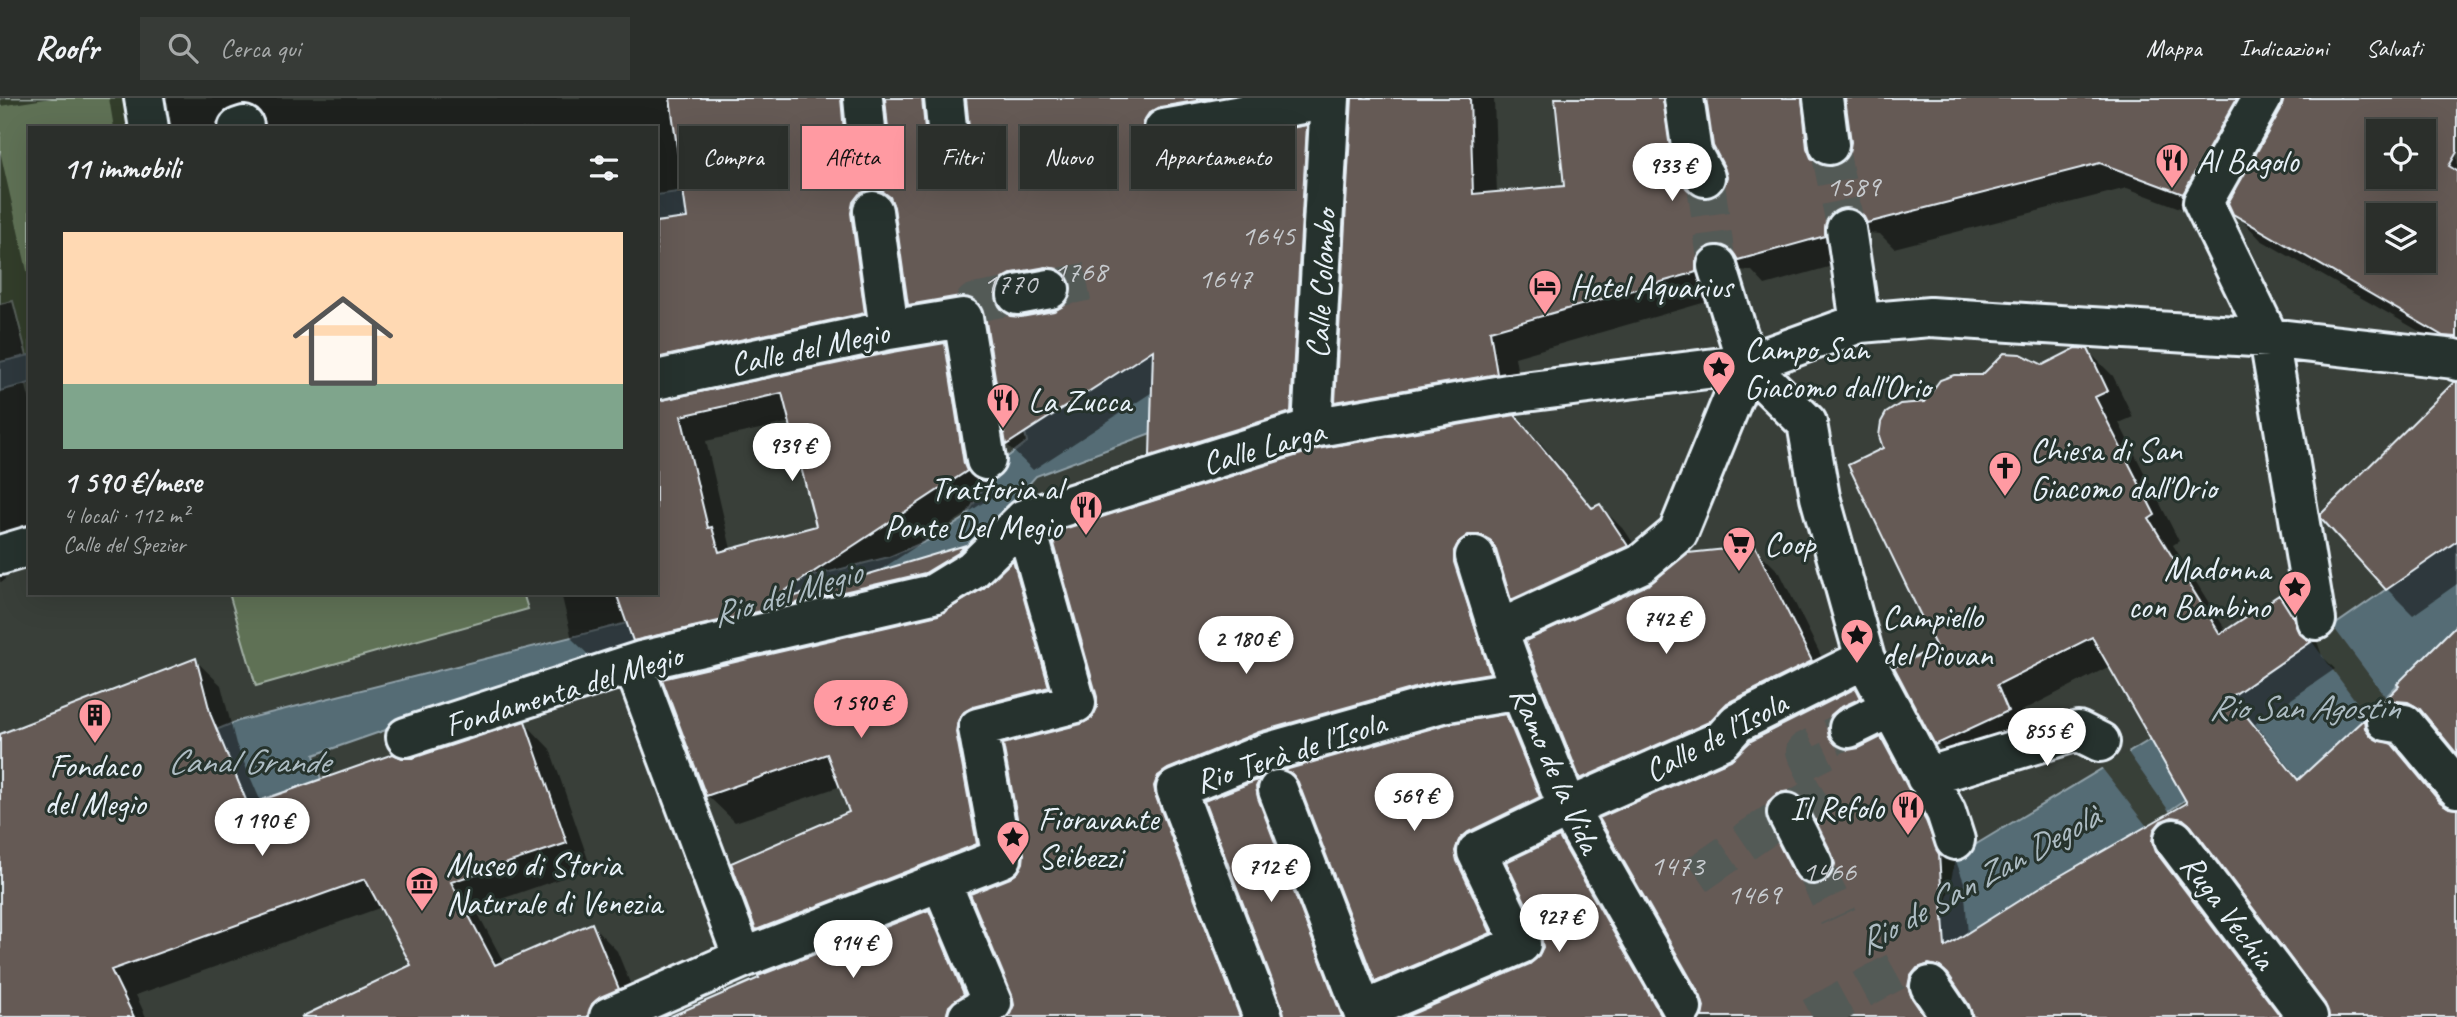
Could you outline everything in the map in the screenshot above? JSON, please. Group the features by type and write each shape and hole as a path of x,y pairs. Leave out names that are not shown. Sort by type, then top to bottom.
{"street":[{"path":"144,98 149,126"},
{"path":"863,98 866,126"},
{"path":"944,98 947,126"},
{"path":"1684,98 1692,153 1705,177"},
{"path":"1823,98 1829,145"},
{"path":"2262,98 2203,202 2269,338 2316,620"},
{"path":"1181,126 1330,99"},
{"name":"Calle Colombo","path":"1312,428 1330,99"},
{"path":"873,211 889,330"},
{"path":"1846,229 1860,324"},
{"path":"1717,266 1747,364 1807,424 1820,497 1865,659 1946,812 1955,839"},
{"name":"Calle del Megio","path":"658,380 969,314 986,460"},
{"path":"1498,630 1641,564 1678,533 1747,364 1860,324 1930,317 2269,338 2457,361"},
{"name":"Calle Larga","path":"1024,519 1312,428 1508,394 1747,364"},
{"path":"609,1017 743,958 1002,858 978,728 1076,703 1024,519"},
{"name":"Fondamenta del Megio","path":"406,737 633,664 933,594 972,570 1024,519"},
{"path":"0,555 28,547"},
{"name":"Ramo de la Vida","path":"1475,556 1498,630 1562,811 1682,1008"},
{"name":"Calle de l'Isola","path":"1364,1014 1521,944 1477,852 1722,740 1737,723 1865,659"},
{"path":"633,664 743,958"},
{"name":"Rio Terà de l'Isola","path":"1263,1017 1176,789 1272,773 1442,703 1520,690"},
{"path":"1849,728 1890,708"},
{"path":"2386,721 2404,724 2457,788"},
{"path":"1926,777 2078,731 2100,742"},
{"path":"1272,773 1364,1014"},
{"path":"1787,813 1813,864"},
{"name":"Ruga Vechia","path":"2174,839 2308,1017"},
{"path":"941,882 992,1003 968,1017"},
{"path":"1930,986 1951,1017"}],"green space":[{"path":"136,98 141,126 28,126 27,356 13,301 0,304 0,99"},
{"path":"230,595 524,595 528,609 256,686"}],"water":[{"name":"Canal Grande","path":"1161,98 1160,126 1131,126 1131,189 1158,189 1151,433 1036,476 957,564 850,598 449,708 314,755 321,779 0,892 0,818 238,721 889,557 931,539 965,518 997,465 1027,442 1025,433 1101,232 902,189 904,189 904,162 918,161 918,189 1006,189 1006,147 1020,145 1020,189 1117,189 1117,126 1115,126"},
{"name":"Canal Grande","path":"802,174 802,189 876,189 863,196 658,222 658,195 698,189 788,189 788,176"},
{"path":"28,355 28,384 0,391 0,362"},
{"name":"Rio San Agostin","path":"2457,520 2457,624 2366,717 2298,780 2264,739 2147,826 2046,884 1935,954 1794,1017 1662,1017 1940,866 2251,679 2253,682 2385,590"}],"pier":[{"path":"2331,624 2387,699 2369,719 2310,639"},
{"path":"2127,751 2171,814 2149,829 2101,767"},
{"path":"1961,849 1956,857 1935,954 1940,862"}],"building":[{"path":"670,98 841,98 844,126 802,126 802,189 871,189 859,194 853,202 851,213 865,313 658,358 658,222 687,218 683,189 788,189 788,126 679,126 679,162"},
{"path":"885,98 922,98 925,126 918,126 918,189 1006,189 1006,126 969,126 966,98 1213,98 1160,107 1149,113 1143,126 1131,126 1131,189 1295,189 1295,127 1307,125 1291,412 1150,456 1153,350 1006,445 985,315 980,305 971,298 960,296 908,305 894,207 890,197 882,191 871,189 904,189 904,126 888,126","holes":["1046,267 1058,269 1067,275 1072,286 1065,305 1054,311 1021,317 1010,316 1001,310 995,298 1002,279 1013,273"]},
{"path":"1352,98 1470,98 1473,194 1564,186 1555,98 1663,98 1673,163 1686,188 1694,196 1705,199 1716,196 1723,189 1727,177 1713,146 1706,98 1802,98 1807,148 1811,158 1820,165 1831,167 1843,162 1849,153 1851,142 1845,98 2237,98 2183,194 2100,163 1867,223 1863,215 1855,209 1842,208 1832,212 1826,220 1825,236 1738,260 1731,250 1721,245 1711,245 1701,252 1696,262 1696,272 1490,331 1497,374 1335,402"},
{"path":"2284,98 2457,98 2457,152 2449,166 2457,171 2457,337 2443,336 2233,214 2228,203 2281,109"},
{"path":"945,343 967,471 762,606 966,545 925,573 633,641 617,595 658,595 658,401","holes":["782,393 816,526 719,552 712,527 708,528 681,416"]},
{"path":"2076,348 2088,349 2108,391 2095,397 2155,515 2149,519 2220,634 2279,595 2293,617 2299,633 2311,642 2231,697 2298,780 2364,719 2365,728 2372,737 2392,744 2440,802 2449,808 2457,809 2457,1017 2329,1017 2325,1004 2191,826 2183,819 2172,817 2161,821 2154,830 2152,841 2156,852 2281,1017 1973,1017 1969,1005 1948,974 1940,967 1929,964 1917,968 1910,977 1908,987 1925,1017 1702,1017 1704,1007 1701,997 1599,818 1731,760 1751,741 1856,688 1861,698 1839,708 1831,715 1827,726 1829,737 1837,746 1848,750 1859,748 1881,737 1926,821 1939,854 1945,947 2039,888 2187,803 2092,637 1997,685 2008,711 1935,745 1894,667 1936,647 1848,465 1883,448 1879,436 1881,422 1886,413 1900,404 1924,402 1940,380 1954,375 1982,375 2004,353 2021,354 2043,365","holes":["1789,791 1806,802 1835,864 1832,875 1822,884 1811,886 1801,882 1794,874 1768,823 1765,811 1769,801 1778,793"]},
{"path":"2457,382 2457,541 2386,590 2321,518 2321,514"},
{"path":"1515,415 1592,508 1600,504 1628,546 1511,600 1496,550 1490,540 1480,535 1468,535 1459,542 1454,551 1454,562 1490,673 1436,682 1259,732 1168,769 1158,776 1154,786 1156,797 1240,1017 1008,1017 1014,1005 1012,995 970,894 1010,878 1018,872 1023,863 1024,854 1003,744 1081,724 1092,718 1097,708 1097,697 1051,533 1317,449"},
{"path":"1755,546 1812,661 1727,703 1709,722 1580,779 1525,641 1650,584 1688,553"},
{"path":"1013,560 1049,687 973,707 964,712 958,721 956,732 977,844 756,930 731,863 849,812 827,754 706,796 662,679 938,615 984,588"},
{"path":"2457,624 2457,754 2420,709 2408,702 2385,700 2399,686 2397,684"},
{"path":"196,658 211,716 248,805 393,754 402,758 413,758 525,721 567,843 451,882 495,965 592,923 619,989 600,997 592,1004 588,1017 301,1017 411,965 365,879 111,970 134,1017 0,1017 0,734"},
{"path":"1506,714 1540,797 1468,832 1459,840 1455,851 1457,861 1491,933 1375,982 1298,782 1285,770 1447,724"},
{"path":"1260,779 1256,787 1258,798 1342,1017 1284,1017 1204,801"},
{"path":"1559,837 1662,1017 1405,1017 1530,964 1538,957 1543,947 1541,935 1506,862"},
{"path":"929,910 964,994 949,1006 946,1017 669,1017 759,978 758,976"}],"tunnel":[{"path":"1829,145 1846,229"},
{"path":"1705,177 1717,266"},
{"path":"1050,289 1091,281"},
{"path":"975,310 974,303 1017,295"},
{"path":"1697,875 1787,813 1825,792 1805,751 1849,728"},
{"path":"1813,864 1838,917"},
{"path":"1812,1017 1907,965"}],"place":[{"name":"Al Bagolo","path":"2172,190"},
{"name":"Hotel Aquarius","path":"1545,316"},
{"name":"Campo San Giacomo dall'Orio","path":"1719,397"},
{"name":"La Zucca","path":"1003,430"},
{"name":"Chiesa di San Giacomo dall'Orio","path":"2005,498"},
{"name":"Trattoria al Ponte Del Megio","path":"1086,537"},
{"name":"Coop","path":"1739,573"},
{"name":"Madonna con Bambino","path":"2295,617"},
{"name":"Campiello del Piovan","path":"1857,665"},
{"name":"Fondaco del Megio","path":"95,745"},
{"name":"Il Refolo","path":"1908,837"},
{"name":"Fioravante Seibezzi","path":"1013,867"},
{"name":"Museo di Storia Naturale di Venezia","path":"422,913"}],"water label":[{"name":"Rio del Megio","path":"786,593"},
{"name":"Rio de San Zan Degolà","path":"1978,879"}]}
